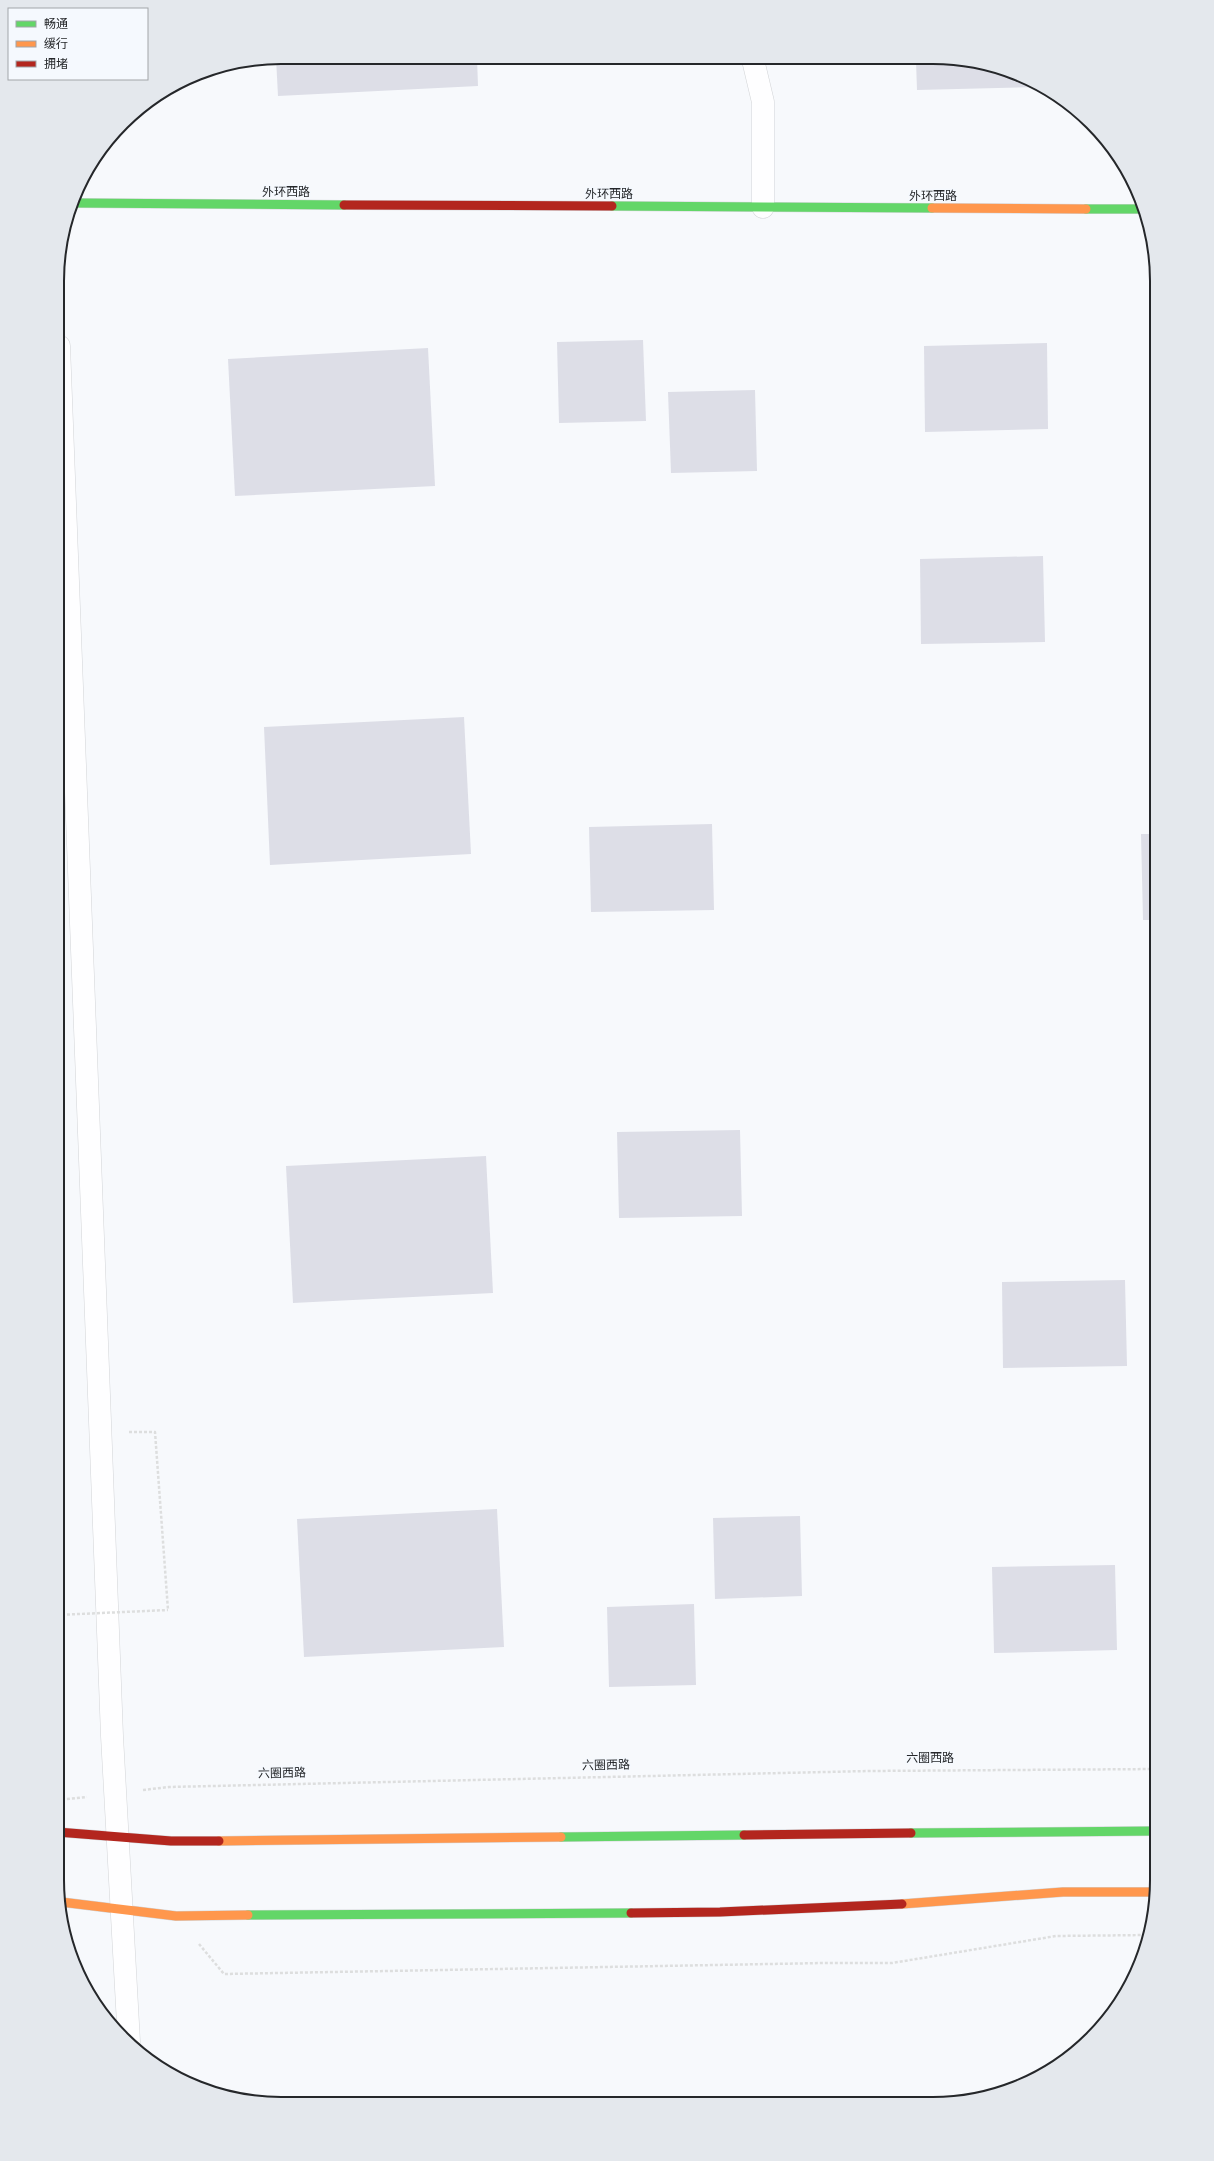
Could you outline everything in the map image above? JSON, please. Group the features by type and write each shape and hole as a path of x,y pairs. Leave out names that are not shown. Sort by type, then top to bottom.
{"main road":[{"name":"外环西路","path":"79,203 1137,209"},
{"path":"64,1833 171,1841 1150,1831"},
{"path":"65,1902 176,1916 720,1912 912,1904 1063,1892 1150,1892"}],"street":[{"path":"754,64 763,102 763,207"},
{"path":"64,475 115,1794 129,2034"}],"path":[{"path":"64,1615 168,1610 155,1432"},
{"name":"六圈西路","path":"64,1799 169,1787 869,1770 1150,1769"},
{"path":"176,1916 224,1974 892,1963 1056,1936 1143,1935"}],"building":[{"path":"276,64 477,64 478,86 278,96"},
{"path":"916,64 947,64 975,68 989,71 1031,87 917,90"},
{"path":"643,340 646,421 559,423 557,342"},
{"path":"1047,343 1048,429 925,432 924,346"},
{"path":"428,348 435,486 235,496 228,359"},
{"path":"755,390 757,471 671,473 668,392"},
{"path":"1043,556 1045,642 921,644 920,559"},
{"path":"464,717 471,854 270,865 264,727"},
{"path":"712,824 714,910 591,912 589,827"},
{"path":"1141,834 1150,834 1150,920 1143,920"},
{"path":"740,1130 742,1216 619,1218 617,1132"},
{"path":"486,1156 493,1293 293,1303 286,1166"},
{"path":"1125,1280 1127,1366 1003,1368 1002,1282"},
{"path":"497,1509 504,1647 304,1657 297,1519"},
{"path":"800,1516 802,1596 715,1599 713,1518"},
{"path":"1115,1565 1117,1650 994,1653 992,1567"},
{"path":"694,1604 696,1685 609,1687 607,1607"}],"traffic: fast":[{"path":"79,203 344,205"},
{"path":"612,206 932,208"},
{"path":"1086,209 1137,209"},
{"path":"911,1833 1150,1831"},
{"path":"561,1837 744,1835"},
{"path":"248,1915 631,1913"}],"traffic: slow":[{"path":"932,208 1086,209"},
{"path":"219,1841 561,1837"},
{"path":"902,1904 1063,1892 1150,1892"},
{"path":"65,1903 176,1916 248,1915"}],"traffic: jam":[{"path":"344,205 612,206"},
{"path":"64,1833 171,1841 219,1841"},
{"path":"744,1835 911,1833"},
{"path":"631,1913 720,1912 902,1904"}]}
